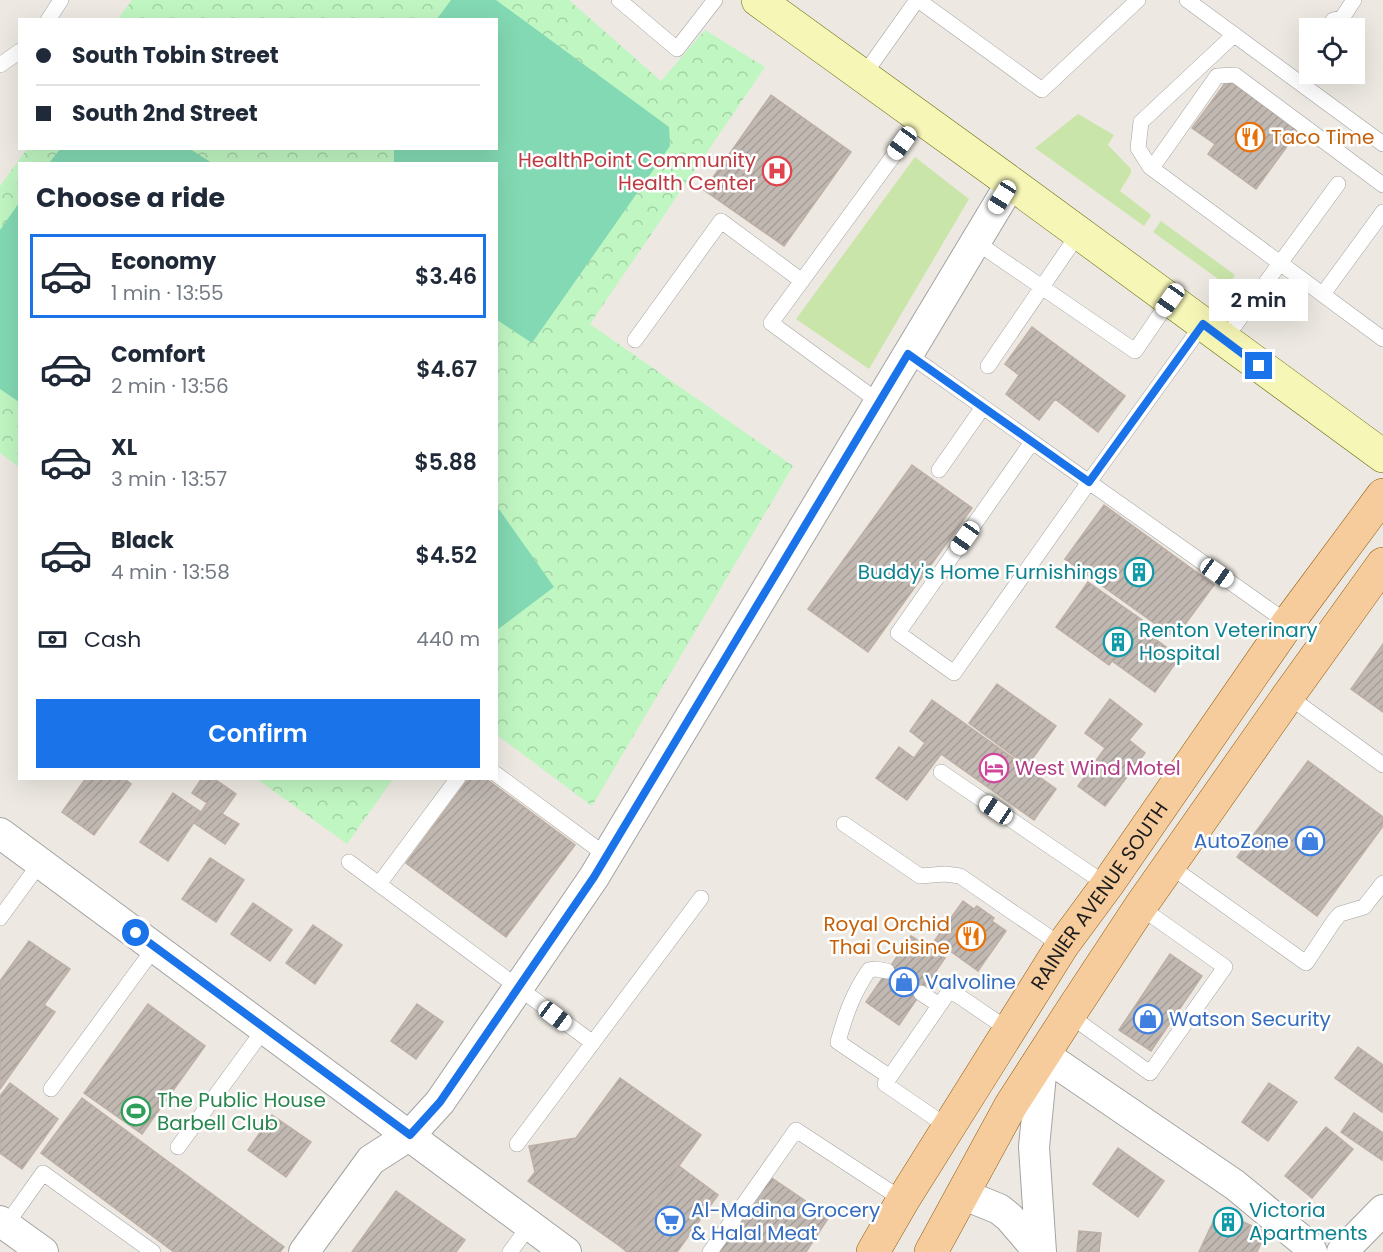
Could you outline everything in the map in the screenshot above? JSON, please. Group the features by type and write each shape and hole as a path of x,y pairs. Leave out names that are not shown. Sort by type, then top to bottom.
{"main road":[{"path":"758,0 1383,456"},
{"path":"782,0 862,76"},
{"name":"RAINIER AVENUE SOUTH","path":"873,1252 948,1127 1062,946 1107,885 1288,623 1383,495"},
{"name":"RAINIER AVENUE SOUTH","path":"931,1252 1011,1105 1140,907 1288,696 1374,582"}],"street":[{"path":"304,1252 371,1160 410,1135 440,1102 607,856 1011,183"},
{"path":"0,833 566,1252"},
{"path":"1040,1252 1034,1146 1043,1054 1235,1185 1309,1246 1312,1252"},
{"path":"962,1194 999,1209 1040,1252"},
{"path":"1342,1252 1383,1210"}],"lane":[{"path":"49,18 61,0"},
{"path":"619,0 677,49 715,0"},
{"path":"862,76 917,0 1042,90 1138,0"},
{"path":"1186,0 1383,144"},
{"path":"1342,18 1354,0"},
{"path":"1234,35 1141,122 1138,147 1152,168 1383,339"},
{"path":"0,65 18,52"},
{"path":"1152,168 1217,76 1235,75 1383,185"},
{"path":"879,402 771,323 921,118"},
{"path":"1032,442 897,633 954,673 1089,482 1214,332 1280,263 1338,184"},
{"path":"1323,294 1383,212"},
{"path":"635,340 721,221 802,281"},
{"path":"988,366 1079,233"},
{"path":"975,242 1135,351 1170,300"},
{"path":"908,354 1288,623"},
{"path":"939,470 983,407"},
{"path":"1288,696 1383,765"},
{"path":"941,772 1107,885"},
{"path":"498,775 607,856"},
{"path":"379,884 457,780"},
{"path":"844,824 920,876 945,874 960,876 1062,946"},
{"path":"349,862 592,1043"},
{"path":"0,918 40,863"},
{"path":"1170,866 1306,963 1340,914 1364,908 1383,883"},
{"path":"517,1144 701,898"},
{"path":"1069,1015 1150,1073 1225,968 1140,907"},
{"path":"51,1089 155,947"},
{"path":"887,972 869,970 846,1011 838,1042 890,1077"},
{"path":"948,1127 885,1084 950,990 1009,1030"},
{"path":"921,993 939,1005"},
{"path":"178,1147 265,1028"},
{"path":"710,1252 796,1130 903,1200"},
{"path":"19,1238 43,1173 153,1252"},
{"path":"510,1252 530,1225"}],"green space":[{"path":"132,0 569,0 661,81 705,30 765,67 590,324 793,466 592,806 498,736 498,162 18,162 18,466 0,453 0,186 26,150 498,150 498,18 119,18"},
{"path":"451,0 496,0 669,127 670,146 532,343 498,321 498,162 394,162 394,150 498,150 498,18 438,18"},
{"path":"1078,114 1114,135 1108,145 1131,169 1120,191 1150,214 1144,226 1035,148"},
{"path":"59,150 192,150 210,162 50,162"},
{"path":"915,157 969,199 869,369 796,319"},
{"path":"18,204 18,401 0,389 0,230"},
{"path":"1161,221 1235,275 1228,286 1153,232"},
{"path":"498,508 554,587 498,629"},
{"path":"258,780 392,780 347,844"}],"building":[{"name":"Taco Time","path":"1228,79 1299,130 1256,189 1208,154 1215,144 1192,128"},
{"name":"HealthPoint Community Health Center","path":"771,95 851,152 784,246 704,190"},
{"path":"1032,327 1125,396 1098,432 1055,399 1039,420 1006,394 1019,375 1005,364"},
{"path":"912,465 972,508 868,652 808,609"},
{"name":"Buddy's Home Furnishings","path":"1104,505 1214,585 1175,638 1065,559"},
{"name":"Renton Veterinary Hospital","path":"1088,582 1142,620 1137,626 1180,657 1155,692 1112,661 1109,665 1056,627"},
{"path":"1383,644 1383,712 1351,689"},
{"path":"997,684 1056,726 1027,766 969,723"},
{"path":"1110,699 1142,724 1129,740 1145,753 1105,806 1078,786 1105,748 1085,733"},
{"name":"West Wind Motel","path":"932,700 1056,789 1034,820 941,754 907,800 876,778 899,747 914,758 925,743 910,731"},
{"name":"AutoZone","path":"1308,761 1383,817 1383,826 1317,916 1237,857"},
{"path":"85,780 126,780 131,784 94,835 62,812"},
{"path":"201,780 216,780 236,794 222,814 239,824 225,844 194,823 207,803 192,793"},
{"path":"468,780 488,780 575,845 506,937 406,863"},
{"path":"173,793 201,812 168,861 140,842"},
{"path":"210,858 244,880 216,922 182,899"},
{"name":"Royal Orchid Thai Cuisine","path":"963,901 974,909 977,906 994,918 992,921 1006,931 978,971 935,940"},
{"path":"253,903 292,930 270,961 231,934"},
{"path":"313,925 342,945 315,984 286,963"},
{"name":"Valvoline","path":"911,936 945,958 899,1025 866,1002"},
{"path":"29,941 70,969 44,1005 55,1012 0,1089 0,981"},
{"path":"1170,954 1202,976 1151,1051 1119,1030"},
{"path":"148,1004 205,1046 142,1134 84,1093"},
{"path":"417,1004 443,1022 416,1059 391,1041"},
{"path":"1358,1047 1383,1065 1382,1112 1335,1078"},
{"path":"620,1078 701,1135 621,1247 528,1181 535,1172 529,1146 576,1138"},
{"path":"10,1083 58,1119 22,1169 0,1153 0,1096"},
{"path":"1269,1083 1297,1102 1268,1141 1242,1122"},
{"path":"82,1098 284,1247 280,1252 174,1252 41,1153"},
{"path":"1354,1113 1383,1133 1382,1160 1341,1132"},
{"path":"272,1115 311,1142 286,1177 248,1150"},
{"path":"1326,1127 1353,1149 1312,1198 1285,1176"},
{"path":"1118,1148 1164,1181 1138,1217 1093,1184"},
{"name":"Al-Madina Grocery & Halal Meat","path":"679,1166 718,1195 677,1252 627,1252 621,1247"},
{"path":"769,1176 829,1217 806,1252 717,1252"},
{"path":"396,1191 465,1240 456,1252 352,1252"},
{"name":"Victoria Apartments","path":"1218,1211 1266,1232 1257,1252 1199,1252"},
{"path":"1079,1231 1101,1233 1099,1252 1077,1252"}],"place":[{"name":"Taco Time","path":"1250,137"},
{"name":"HealthPoint Community Health Center","path":"777,171"},
{"name":"Buddy's Home Furnishings","path":"1139,572"},
{"name":"Renton Veterinary Hospital","path":"1118,642"},
{"name":"West Wind Motel","path":"994,768"},
{"name":"AutoZone","path":"1310,841"},
{"name":"Royal Orchid Thai Cuisine","path":"971,936"},
{"name":"Valvoline","path":"904,982"},
{"name":"Watson Security","path":"1148,1019"},
{"name":"The Public House Barbell Club","path":"136,1111"},
{"name":"Al-Madina Grocery & Halal Meat","path":"670,1221"},
{"name":"Victoria Apartments","path":"1228,1222"}],"route":[{"path":"136,933 410,1135 440,1102 594,877 908,354 1089,482 1203,324 1259,366"}]}
